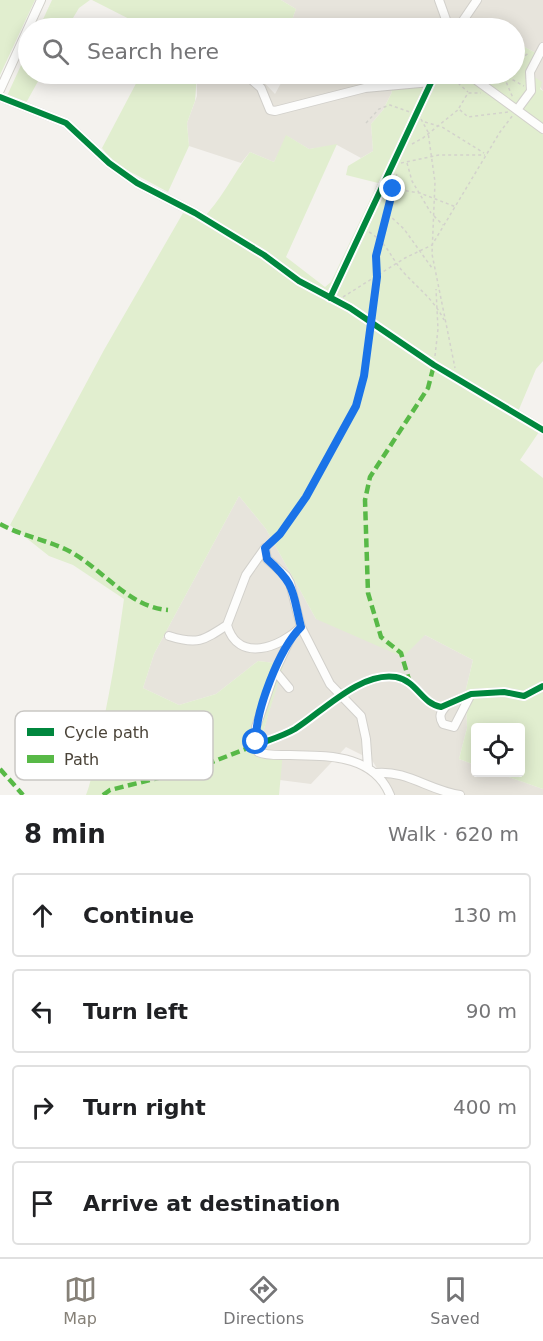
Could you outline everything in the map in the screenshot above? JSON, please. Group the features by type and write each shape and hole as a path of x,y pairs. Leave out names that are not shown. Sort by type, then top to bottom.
{"street":[{"path":"33,18 41,0"},
{"path":"439,0 445,18"},
{"path":"465,18 477,0"},
{"path":"517,110 531,90 530,72 543,47"},
{"path":"0,90 18,50"},
{"path":"256,84 261,88 270,110 275,111 388,84"},
{"path":"333,299 363,228 430,84"},
{"path":"482,84 543,129"},
{"path":"0,98 66,123 109,163 136,183 195,213 371,322 434,365 543,430"},
{"path":"169,636 189,643 207,639 227,625 246,575 265,548"},
{"path":"265,548 267,559 286,576 290,583 301,627 330,684 361,716 369,767"},
{"path":"227,625 237,643 247,647 279,644 301,627"},
{"path":"291,637 259,711 255,727 256,745 260,753 332,756 369,767 376,773 390,795"},
{"path":"275,671 289,688"},
{"path":"256,745 290,732 342,695 365,683 394,677 410,683 431,704 446,706"},
{"path":"471,694 454,727 442,724 440,715 446,706 471,694 504,693 524,696 543,686"},
{"path":"376,773 401,774 436,790 460,795"}],"path":[{"path":"525,56 530,52"},
{"path":"458,84 468,93 494,93"},
{"path":"507,84 517,110"},
{"path":"520,84 531,90"},
{"path":"404,138 403,149 423,138 459,109 468,93"},
{"path":"366,123 379,109 390,105 416,115 424,122 428,132 434,198 432,215 434,271 456,378"},
{"path":"459,109 468,117 517,110"},
{"path":"333,299 432,245 443,225 457,207 486,155 517,110"},
{"path":"424,122 437,125 486,155"},
{"path":"401,156 399,163 431,159 439,155 486,155"},
{"path":"407,163 412,182 432,215 443,225"},
{"path":"265,548 280,534 306,497 356,406 364,376 377,277 376,256 397,172"},
{"path":"393,189 420,194 457,207"},
{"path":"387,214 422,250 434,271"},
{"path":"363,228 380,238 396,264 437,306 446,323"},
{"path":"434,365 438,329 436,283"}],"shaded area":[{"path":"281,0 543,0 543,91 533,76 542,56 525,47 525,18 293,18 296,9"},
{"path":"197,84 266,84 275,94 280,84 386,84 392,92 383,110 371,124 373,151 361,158 337,145 309,149 287,136 274,162 250,152 241,163 189,146 187,123 197,96"},
{"path":"239,496 266,529 316,619 425,635 473,660 466,689 467,728 459,759 471,764 471,777 508,777 543,789 543,795 390,795 390,791 372,760 346,747 311,784 264,778 258,749 283,664 258,661 216,694 179,705 143,688 154,654"}],"green space":[{"path":"0,0 35,0 27,18 18,18 18,36 0,75"},
{"path":"52,0 90,0 79,8 73,18 44,18"},
{"path":"92,0 281,0 296,9 293,18 127,18"},
{"path":"525,47 542,56 533,76 542,82 540,89 543,91 543,361 536,369 517,414 539,432 520,460 543,478 543,789 508,777 525,777 525,723 471,723 471,764 459,759 467,728 466,689 473,660 425,635 403,657 316,619 266,529 239,496 154,654 143,688 179,705 216,694 258,661 284,664 258,748 283,752 279,795 86,795 90,780 213,780 213,711 105,711 124,599 73,565 49,556 10,525 104,350 183,213 201,220 215,204 250,152 274,162 286,135 309,149 337,144 286,257 325,287 331,282 378,183 346,175 348,166 373,151 371,124 383,110 392,92 386,84 525,84"},
{"path":"18,72 18,84 36,84 26,103 6,98"},
{"path":"136,84 196,84 195,101 187,123 189,146 168,192 114,163 102,148"}],"marked path":[{"path":"410,683 401,653 381,637 368,593 365,500 370,477 428,388 434,365"},
{"path":"0,524 69,551 128,595 140,602 168,610"},
{"path":"213,762 256,745"},
{"path":"0,769 23,795"},
{"path":"103,795 110,790 150,780"}],"cycle path":[{"path":"330,298 430,84"},
{"path":"0,97 66,123 109,163 137,183 195,213 264,255 299,281 350,308 434,365 543,430"},
{"path":"256,745 281,736 306,722 356,686 383,677 403,679 429,702 441,707 471,694 504,692 524,696 543,686"}],"route":[{"path":"256,742 255,727 259,711 291,637 301,627 290,583 286,576 267,559 265,548 280,534 306,497 356,406 364,376 377,277 376,256 393,189"}]}
